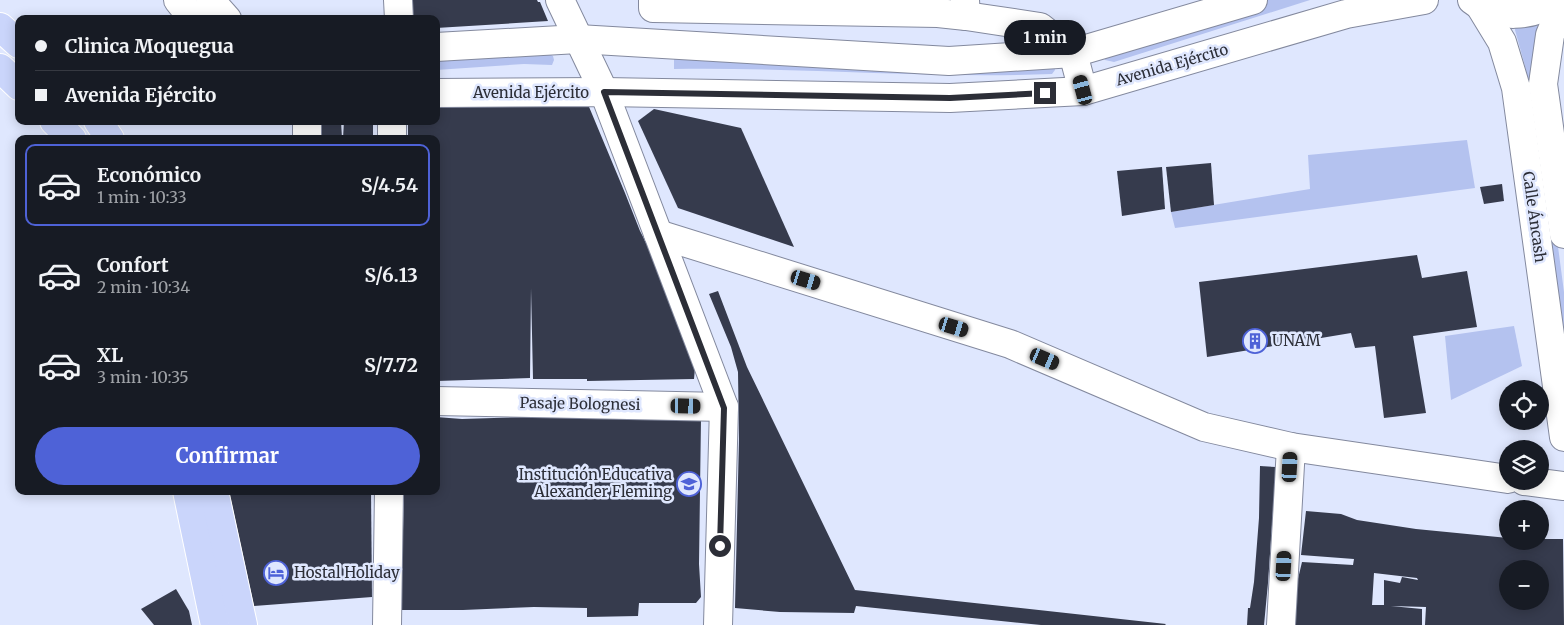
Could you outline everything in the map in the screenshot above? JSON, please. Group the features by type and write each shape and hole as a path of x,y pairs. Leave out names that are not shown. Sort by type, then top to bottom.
{"main road":[{"path":"0,27 15,40"},
{"path":"0,68 15,82"},
{"path":"58,125 68,135"},
{"path":"188,495 214,625"},
{"path":"215,495 243,625"}],"street":[{"path":"178,0 190,15"},
{"path":"398,0 399,15"},
{"path":"560,0 604,92 724,408 718,625"},
{"path":"653,0 653,8 938,13 965,8 1040,27 1073,53 1083,90"},
{"path":"440,46 578,39 949,61 1073,53 1253,0"},
{"name":"Avenida Ejército","path":"440,93 604,92 950,98 1083,90 1346,14 1424,0"},
{"path":"1476,3 1501,14 1525,14 1547,8 1559,0"},
{"name":"Calle Áncash","path":"1564,0 1550,35 1544,84 1564,234"},
{"name":"Calle Áncash","path":"1476,3 1502,42 1516,88 1564,437"},
{"path":"658,234 1010,344 1204,427 1291,448 1499,478"},
{"name":"Pasaje Bolognesi","path":"440,401 724,408"},
{"path":"1280,625 1291,448"},
{"path":"1549,484 1564,486"},
{"path":"387,625 389,495"}],"shaded area":[{"path":"1267,0 1310,0 1114,62 1105,60 1102,55 1128,43"},
{"path":"1537,21 1557,239 1564,292 1564,360 1525,66 1515,30 1516,22"},
{"path":"547,53 553,56 554,60 552,65 524,64 440,70 440,58"},
{"path":"674,55 1054,64 1055,70 1052,74 958,75 674,69"},
{"path":"1467,140 1475,188 1175,228 1171,212 1310,189 1308,155"},
{"path":"1514,326 1522,366 1451,400 1445,336"}],"building":[{"path":"407,0 537,0 540,2 548,21 440,28 440,15 407,15"},
{"path":"587,102 640,231 656,262 696,357 694,379 587,381 587,379 533,379 531,288 530,378 440,381 440,135 408,135 408,125 440,125 440,107"},
{"path":"654,109 741,128 794,247 678,208 638,121"},
{"path":"311,125 341,125 342,135 312,135"},
{"path":"344,125 373,125 373,135 343,135"},
{"path":"1211,163 1214,205 1171,212 1166,167"},
{"path":"1162,167 1165,209 1122,216 1117,171"},
{"path":"1502,184 1504,201 1484,204 1480,187"},
{"name":"UNAM","path":"1417,255 1422,278 1467,271 1477,327 1413,336 1426,413 1384,418 1375,346 1355,348 1351,333 1207,357 1199,282"},
{"path":"718,291 747,367 855,590 1166,624 1041,625 856,606 854,613 780,612 735,608 739,439 738,372 731,347 709,294"},
{"path":"559,416 701,418 699,564 701,597 696,603 639,603 638,616 587,617 587,608 534,607 401,610 404,495 440,495 440,417 462,419"},
{"path":"1260,466 1276,467 1268,583 1264,625 1247,625 1248,608 1250,608 1254,582 1259,518"},
{"path":"230,495 371,495 372,597 254,606"},
{"path":"1306,511 1341,514 1357,520 1416,529 1499,537 1499,550 1549,550 1549,539 1563,539 1564,625 1425,625 1426,607 1391,606 1422,609 1422,625 1287,625 1302,562 1353,565 1354,559 1301,555","holes":["1374,573 1417,578 1418,580 1402,577 1400,583 1384,580 1384,605 1372,605"]},
{"path":"176,589 189,611 192,625 154,625 141,609"}],"place":[{"name":"UNAM","path":"1255,341"},
{"name":"Institución Educativa Alexander Fleming","path":"689,484"},
{"name":"Hostal Holiday","path":"276,573"}],"route":[{"path":"720,546 724,408 604,92 950,98 1045,93"}]}
